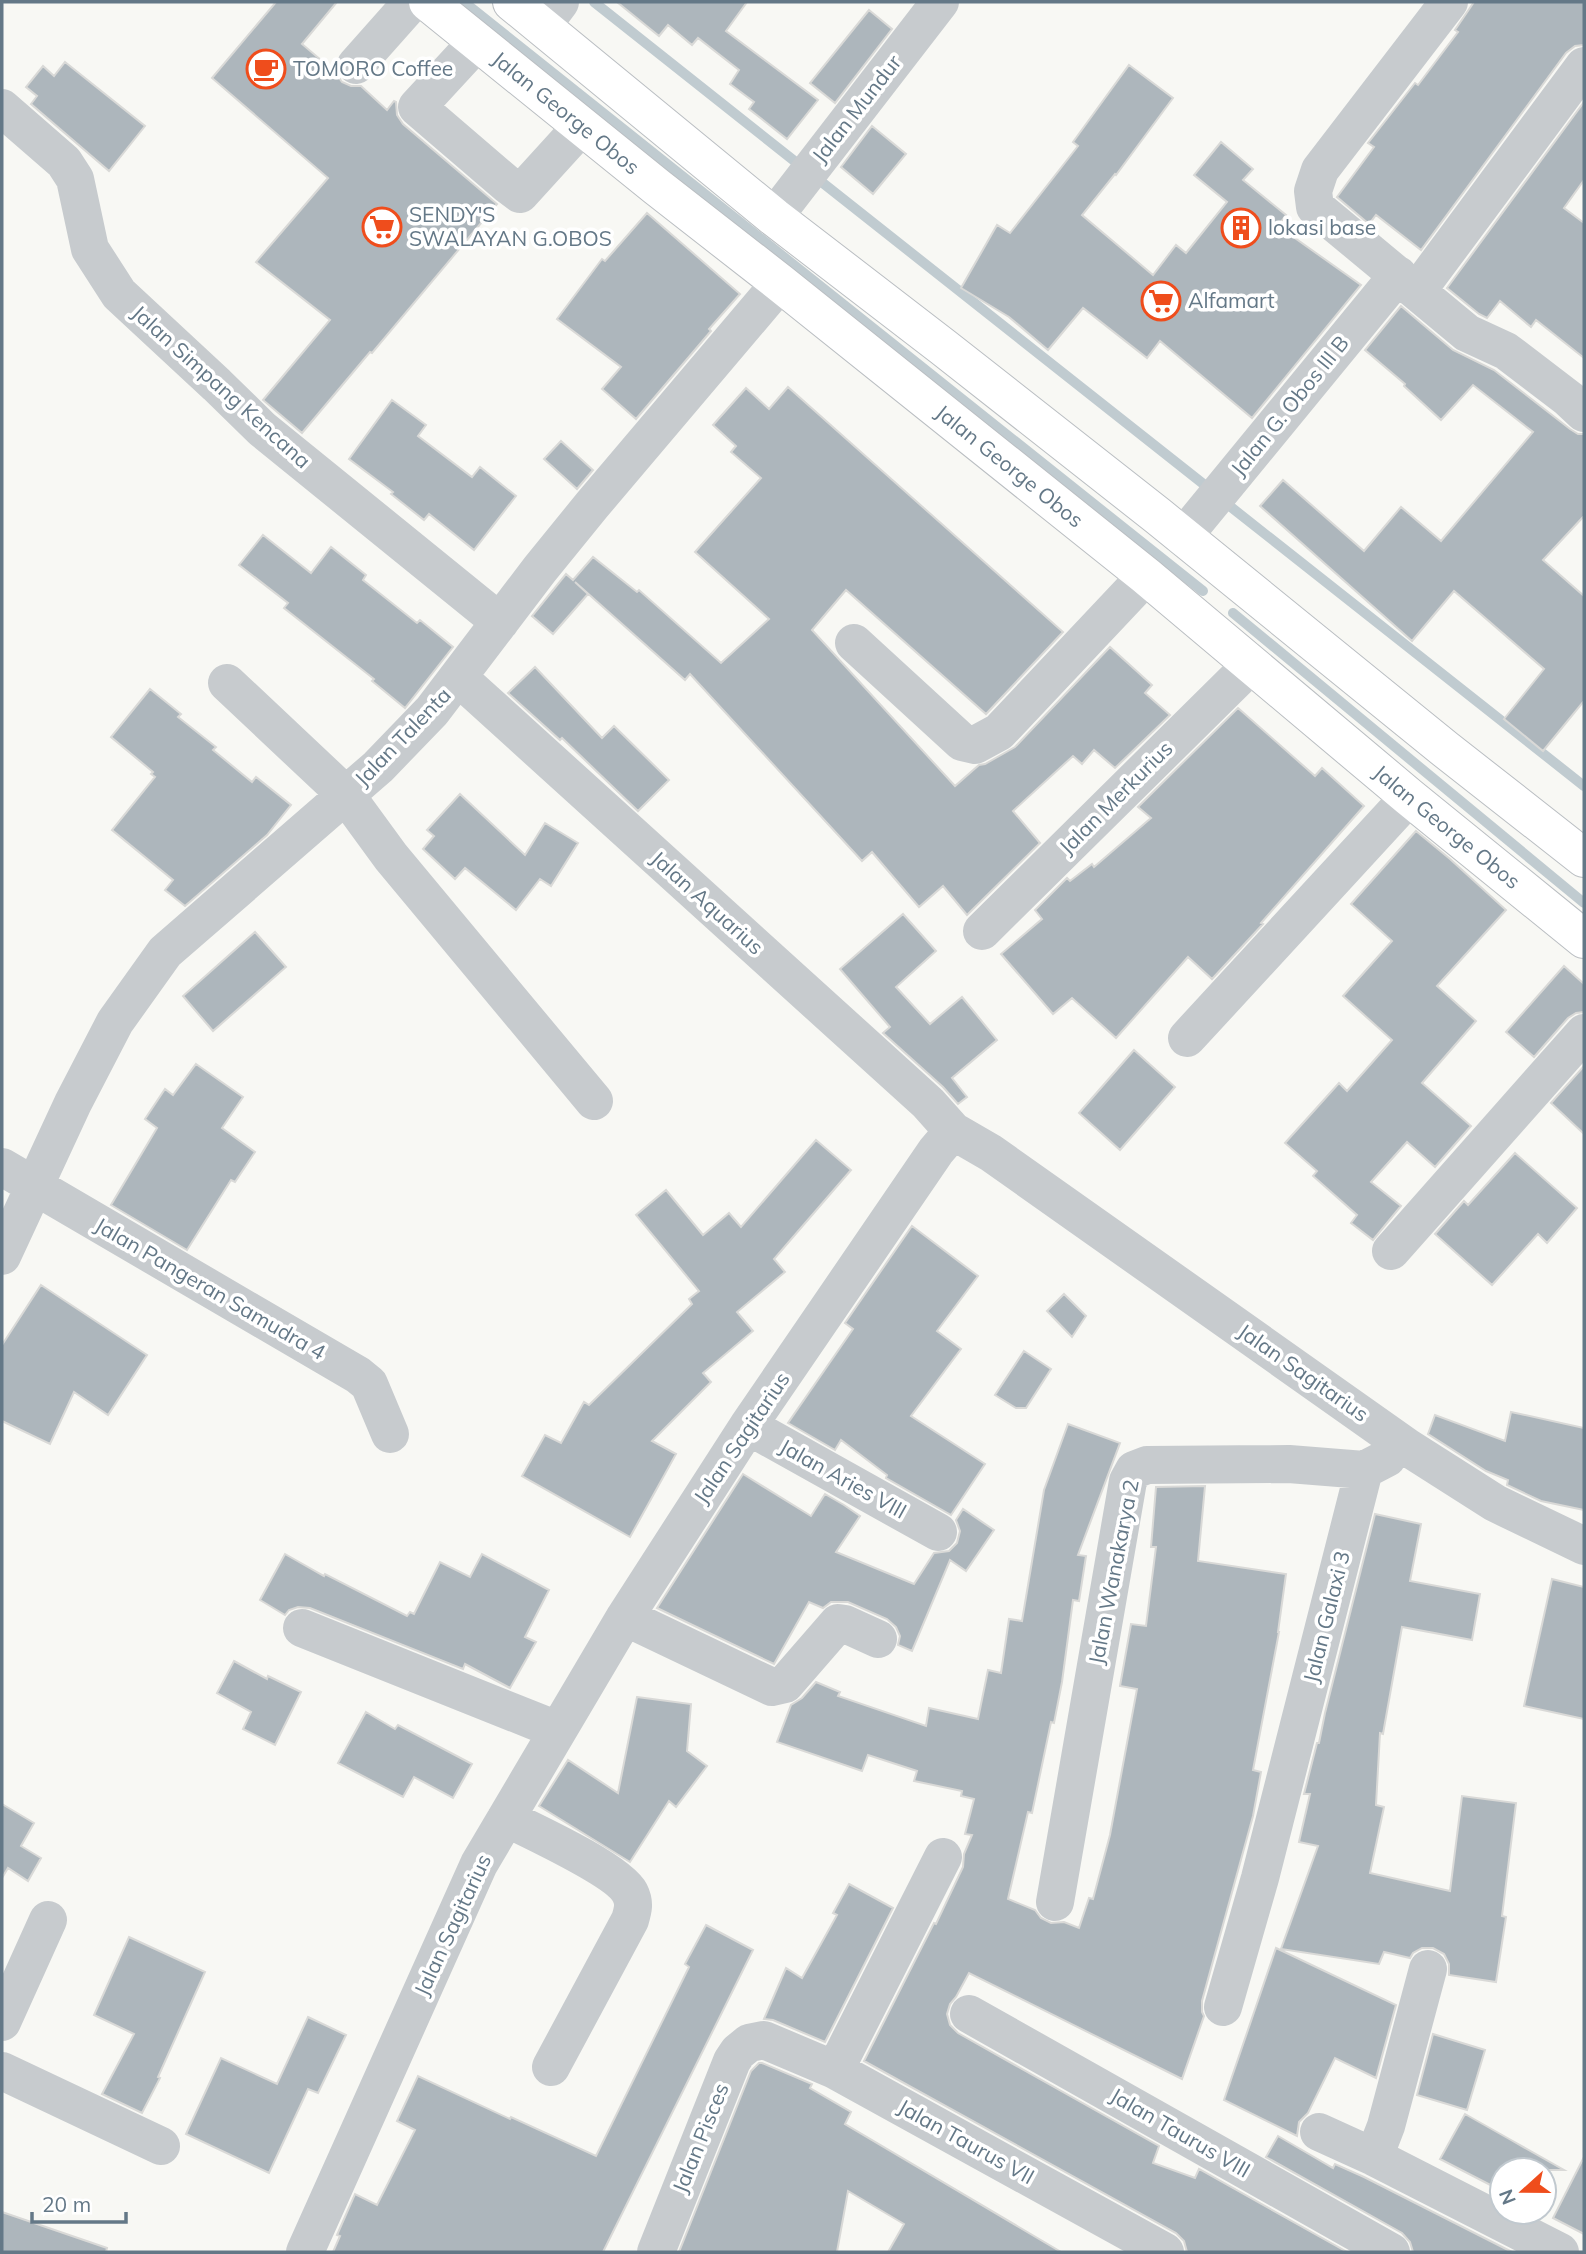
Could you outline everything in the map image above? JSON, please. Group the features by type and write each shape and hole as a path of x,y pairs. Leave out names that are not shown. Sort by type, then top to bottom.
{"main road":[{"name":"Jalan George Obos","path":"428,2 1146,576 1409,797 1584,939"},
{"path":"512,2 551,14 774,217 943,346 1584,858"},
{"path":"1205,626 1239,581"}],"street":[{"path":"356,65 412,2"},
{"name":"Jalan Mundur","path":"774,217 940,2"},
{"path":"1449,2 1320,170 1313,191 1315,206 1468,333 1506,351 1579,397"},
{"path":"478,42 417,107 508,185 520,194 581,127"},
{"name":"Jalan G. Obos III B","path":"1183,537 1408,282 1584,66"},
{"name":"Jalan Simpang Kencana","path":"2,108 64,162 75,179 90,249 119,294 262,429 500,622"},
{"name":"Jalan Talenta","path":"2,1256 115,1022 165,953 378,767 432,711 600,495 780,283"},
{"path":"854,643 962,743 975,745 999,732 1146,576"},
{"name":"Jalan Merkurius","path":"982,931 1251,665"},
{"name":"Jalan Aquarius","path":"459,678 928,1103 953,1131"},
{"path":"227,683 345,794 391,857 594,1101"},
{"path":"1187,1038 1409,797"},
{"path":"1391,1251 1584,1033"},
{"name":"Jalan Sagitarius","path":"305,2252 479,1864 625,1617 748,1426 936,1151 953,1131 991,1153 1408,1447"},
{"name":"Jalan Pangeran Samudra 4","path":"2,1167 358,1375 369,1384 390,1434"},
{"name":"Jalan Aries VIII","path":"748,1426 938,1532"},
{"path":"1364,1470 1408,1447 1495,1503 1584,1546"},
{"name":"Jalan Wanakarya 2","path":"1055,1902 1128,1481 1134,1470 1147,1465 1289,1464 1364,1470"},
{"name":"Jalan Galaxi 3","path":"1223,2007 1261,1878 1364,1470"},
{"path":"625,1617 772,1687 785,1684 838,1623 878,1639"},
{"path":"302,1628 557,1730"},
{"path":"506,1818 568,1849 618,1880 629,1891 634,1902 630,1920 551,2067"},
{"path":"835,2070 943,1857"},
{"path":"2,2022 48,1920"},
{"path":"1374,2157 1386,2126 1428,1969"},
{"name":"Jalan Taurus VIII","path":"969,2014 1391,2252"},
{"name":"Jalan Taurus VII","path":"764,2040 835,2070 1165,2252"},
{"name":"Jalan Pisces","path":"656,2252 732,2061 749,2043 764,2040"},
{"path":"2,2071 161,2146"},
{"path":"1319,2132 1374,2157 1537,2247"}],"building":[{"path":"276,2 337,2 302,44 335,72 342,82 361,86 387,110 396,102 397,115 403,124 497,204 302,433 263,400 330,320 256,262 328,178 212,78"},
{"path":"617,2 747,2 726,31 818,100 787,139 749,109 754,102 730,84 739,70 698,38 692,45 668,25 659,36"},
{"path":"1474,2 1584,2 1584,45 1575,46 1566,53 1421,250 1376,215 1369,224 1337,197 1374,147 1368,143 1415,83 1418,85 1458,32 1455,30"},
{"path":"869,10 892,29 835,103 810,83"},
{"path":"65,62 145,126 109,171 31,104 37,96 26,87 43,66 54,76"},
{"path":"1129,65 1173,98 1116,175 1082,215 1153,275 1176,245 1186,253 1227,202 1194,175 1221,142 1253,169 1243,180 1286,215 1278,226 1361,285 1252,418 1160,341 1147,358 1083,308 1048,350 1009,317 961,288 997,225 1010,233 1078,146 1073,142"},
{"path":"1584,102 1584,180 1564,208 1584,223 1584,358 1536,320 1531,327 1500,301 1487,318 1447,288"},
{"path":"872,126 906,154 873,194 841,167"},
{"path":"647,213 740,294 636,419 602,389 621,367 557,319 602,259 605,261"},
{"path":"1401,306 1453,350 1494,370 1570,429 1584,434 1584,516 1543,560 1584,596 1584,701 1543,751 1504,719 1544,669 1454,591 1412,641 1260,506 1283,480 1364,551 1401,507 1441,541 1533,432 1473,385 1441,420 1365,350"},
{"path":"788,387 1063,632 986,714 846,590 812,630 955,786 979,765 1015,747 1110,647 1152,685 1145,693 1170,715 1115,768 1094,750 1082,764 1073,756 1013,811 1040,843 967,915 943,886 919,907 872,852 862,861 690,674 685,680 575,582 588,594 553,634 532,616 566,574 573,580 593,557 637,592 639,590 721,663 769,619 695,552 761,478 731,452 736,446 713,425 746,388 769,409"},
{"path":"392,400 426,425 418,436 472,477 480,467 516,496 474,550 429,514 424,520 391,494 393,492 349,459"},
{"path":"561,441 593,470 577,489 544,459"},
{"path":"263,535 311,573 331,547 366,575 363,580 417,623 420,620 453,647 405,708 372,681 374,679 284,608 288,603 239,565"},
{"path":"535,667 602,738 614,726 669,780 638,811 562,738 560,740 508,693"},
{"path":"150,689 181,714 178,717 216,747 213,750 252,782 256,777 291,805 267,835 185,906 165,890 173,880 112,830 155,777 151,774 153,772 111,737"},
{"path":"1238,708 1315,776 1322,768 1364,806 1212,979 1188,957 1116,1038 1072,998 1053,1014 1001,954 1042,919 1035,910 1067,878 1070,881 1092,864 1094,867 1151,818 1138,807"},
{"path":"460,794 525,855 545,823 578,843 551,886 540,879 516,910 465,868 455,879 423,849 434,836 427,830"},
{"path":"1416,831 1506,910 1437,986 1476,1021 1422,1083 1471,1126 1435,1167 1407,1142 1371,1182 1401,1206 1373,1240 1351,1223 1357,1215 1313,1176 1317,1171 1285,1143 1339,1083 1347,1091 1392,1040 1343,996 1392,941 1351,904"},
{"path":"903,914 936,951 896,987 930,1024 962,997 997,1040 952,1078 967,1097 958,1104 883,1033 890,1027 840,969"},
{"path":"255,932 286,967 213,1031 183,996"},
{"path":"1564,966 1584,984 1584,1012 1568,1018 1534,1057 1506,1032"},
{"path":"1134,1050 1175,1087 1120,1150 1079,1113"},
{"path":"196,1064 243,1097 222,1128 255,1152 235,1182 231,1180 187,1250 111,1205 157,1128 145,1119 165,1089 173,1095"},
{"path":"1584,1066 1584,1134 1551,1103"},
{"path":"816,1140 851,1170 774,1259 785,1272 737,1312 753,1331 703,1373 711,1382 652,1441 676,1454 630,1537 522,1476 545,1435 561,1443 584,1402 589,1405 692,1304 689,1299 699,1291 636,1215 666,1190 703,1235 729,1213 741,1227"},
{"path":"1515,1153 1577,1208 1547,1243 1538,1234 1492,1285 1435,1234 1464,1201 1468,1205"},
{"path":"912,1226 978,1276 937,1331 961,1349 911,1416 985,1464 951,1515 886,1478 887,1475 841,1440 835,1450 788,1423 853,1329 845,1323"},
{"path":"41,1285 147,1355 108,1415 74,1392 50,1444 2,1421 2,1345"},
{"path":"1064,1294 1086,1316 1072,1337 1047,1311"},
{"path":"1024,1351 1051,1369 1026,1408 1016,1408 995,1395"},
{"path":"1511,1412 1584,1428 1584,1510 1541,1501 1507,1485 1508,1480 1486,1471 1428,1434 1435,1415 1505,1441"},
{"path":"1068,1424 1120,1443 1078,1555 1086,1556 1079,1601 1073,1600 1054,1723 1051,1722 1032,1813 1028,1812 1008,1899 1035,1910 1041,1918 1051,1923 1064,1922 1079,1928 1089,1898 1093,1899 1110,1835 1137,1689 1120,1686 1131,1624 1146,1626 1156,1547 1151,1547 1156,1487 1205,1486 1198,1561 1286,1574 1279,1632 1253,1770 1261,1772 1253,1816 1202,2001 1204,2016 1182,2079 969,1973 950,2004 947,2014 950,2025 958,2033 1159,2146 1153,2163 1195,2178 1199,2169 1347,2252 1187,2252 1184,2241 1176,2233 864,2061 963,1867 964,1854 972,1835 965,1834 974,1799 961,1796 962,1791 914,1781 917,1771 868,1755 862,1771 777,1742 791,1705 802,1698 816,1682 840,1692 838,1696 926,1726 929,1708 978,1719 988,1670 1001,1673 1009,1619 1022,1621 1044,1490"},
{"path":"743,1474 811,1516 825,1494 844,1505 860,1516 836,1552 914,1584 934,1553 949,1551 957,1543 960,1531 956,1520 963,1509 994,1530 966,1571 950,1560 912,1651 898,1645 900,1636 896,1627 887,1619 848,1602 831,1602 823,1608 809,1602 774,1664 657,1608"},
{"path":"1375,1514 1421,1524 1410,1581 1480,1594 1472,1640 1402,1627 1383,1734 1380,1733 1376,1805 1384,1807 1370,1873 1450,1891 1462,1796 1516,1803 1502,1916 1506,1917 1496,1982 1449,1975 1449,1964 1444,1954 1433,1948 1422,1948 1410,1958 1384,1952 1379,1964 1281,1949 1318,1846 1299,1842 1310,1794 1304,1794"},
{"path":"285,1554 407,1616 410,1612 414,1614 440,1562 470,1577 482,1554 549,1590 525,1637 536,1642 510,1688 465,1664 463,1669 310,1608 298,1607 289,1610 285,1615 260,1600"},
{"path":"1552,1579 1584,1587 1584,1719 1524,1706"},
{"path":"234,1661 267,1679 268,1676 301,1692 275,1745 243,1729 251,1712 217,1693"},
{"path":"637,1697 691,1704 687,1751 707,1766 676,1807 669,1801 630,1862 539,1806 568,1760 618,1793"},
{"path":"366,1712 395,1729 398,1725 472,1764 453,1798 414,1777 403,1797 338,1763"},
{"path":"2,1804 34,1823 21,1846 41,1858 28,1881 8,1868 2,1878"},
{"path":"849,1884 893,1908 825,2042 773,2020 764,2019 786,1968 802,1978 837,1915 833,1913"},
{"path":"706,1925 753,1950 603,2252 333,2252 340,2236 337,2235 355,2194 377,2205 415,2130 397,2121 418,2076 596,2156 689,1967 685,1964"},
{"path":"129,1937 205,1972 158,2077 160,2078 142,2113 102,2094 134,2034 94,2015"},
{"path":"1276,1948 1396,2005 1376,2078 1335,2058 1308,2113 1299,2122 1297,2136 1224,2100"},
{"path":"308,2017 346,2035 318,2093 308,2089 269,2173 186,2134 221,2058 277,2084"},
{"path":"1433,2034 1485,2050 1467,2110 1417,2095"},
{"path":"759,2063 812,2084 810,2088 851,2112 845,2124 1061,2252 888,2252 904,2224 848,2191 837,2252 679,2252 751,2071"},
{"path":"1465,2114 1539,2156 1488,2156 1488,2184 1440,2159"},
{"path":"1278,2136 1333,2168 1335,2164 1364,2177 1512,2252 1413,2252 1410,2242 1402,2233 1266,2157"},
{"path":"1584,2157 1584,2234 1558,2221 1558,2208"},
{"path":"2,2212 107,2248 106,2252 2,2252"}],"waterway":[{"path":"464,2 1203,591"},
{"path":"594,2 802,167"},
{"path":"814,176 1211,490"},
{"path":"1222,500 1584,786"},
{"path":"1233,613 1584,903"}],"place":[{"name":"TOMORO Coffee","path":"266,69"},
{"name":"SENDY'S SWALAYAN G.OBOS","path":"382,227"},
{"name":"lokasi base","path":"1241,228"},
{"name":"Alfamart","path":"1161,301"}]}
